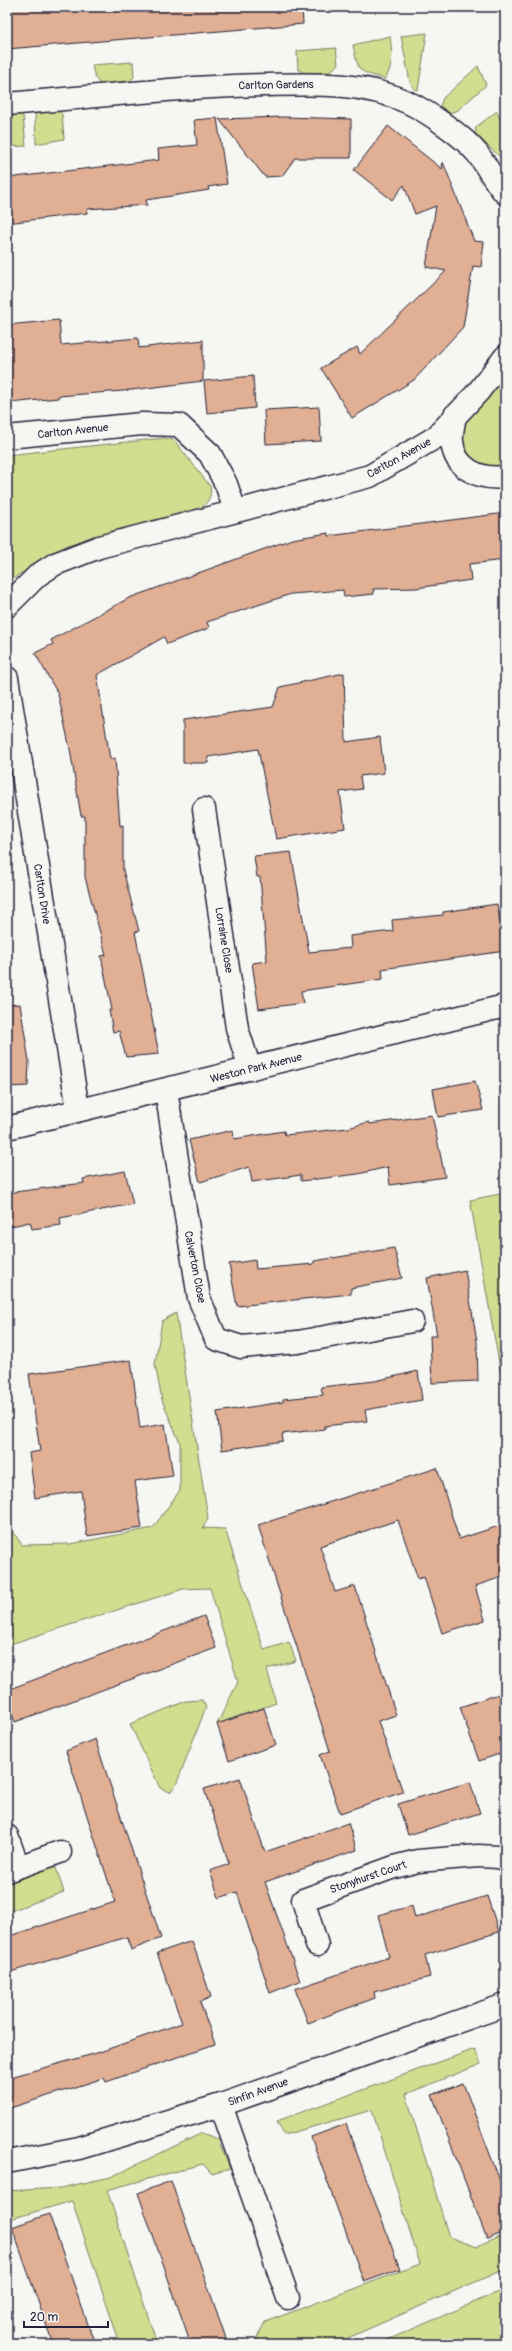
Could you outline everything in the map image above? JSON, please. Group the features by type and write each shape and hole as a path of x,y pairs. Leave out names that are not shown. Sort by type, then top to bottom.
{"street":[{"name":"Carlton Gardens","path":"7,104 225,86 314,84 358,86 385,92 407,102 443,124 477,152 505,193"},
{"name":"Carlton Avenue","path":"7,606 38,575 55,564 99,547 235,510 370,476 436,437 478,392 505,357"},
{"path":"455,415 452,440 455,456 459,461 477,475 494,478 505,477"},
{"name":"Carlton Avenue","path":"7,437 142,424 179,425 210,454 226,484 235,510"},
{"name":"Carlton Drive","path":"7,678 78,1109"},
{"name":"Lorraine Close","path":"204,809 237,1028 250,1069"},
{"name":"Weston Park Avenue","path":"7,1128 78,1109 166,1090 505,1006"},
{"name":"Calverton Close","path":"166,1090 199,1298 216,1339 241,1347 291,1342 412,1321"},
{"path":"7,1836 13,1869 60,1852"},
{"name":"Stonyhurst Court","path":"317,1945 303,1900 394,1867 418,1861 478,1856 499,1857 505,1860"},
{"name":"Sinfin Avenue","path":"7,2162 79,2148 221,2105 505,2005"},
{"path":"221,2105 288,2298"}],"green space":[{"path":"427,33 418,90 414,89 410,82 401,36"},
{"path":"390,36 392,53 391,63 385,79 361,70 353,45"},
{"path":"336,48 338,64 330,72 304,73 298,69 297,51"},
{"path":"133,62 134,77 130,81 100,84 95,78 92,65"},
{"path":"478,66 486,85 458,110 450,113 440,106 443,98"},
{"path":"18,110 23,116 26,146 7,147 7,112"},
{"path":"58,110 62,114 64,139 36,144 36,112"},
{"path":"497,111 505,131 505,155 500,157 475,134 476,127"},
{"path":"505,379 505,467 488,467 475,462 466,453 463,427 466,419 479,403"},
{"path":"164,438 174,440 210,486 210,497 199,510 68,545 7,582 7,455"},
{"path":"505,1193 505,1391 504,1391 470,1200"},
{"path":"176,1313 208,1518 203,1528 225,1529 264,1650 289,1642 296,1661 267,1669 276,1703 217,1724 238,1682 210,1588 183,1589 7,1645 7,1523 22,1545 70,1544 153,1528 180,1490 180,1443 162,1400 155,1364 162,1321"},
{"path":"202,1700 206,1707 176,1785 170,1792 160,1788 130,1724 186,1701"},
{"path":"54,1862 64,1892 7,1912 7,1879"},
{"path":"475,2049 481,2064 406,2094 449,2237 477,2247 505,2235 505,2269 334,2344 254,2344 265,2322 420,2264 372,2110 284,2135 277,2121"},
{"path":"202,2133 218,2139 230,2169 212,2174 203,2164 107,2190 157,2344 120,2344 72,2201 7,2220 7,2191 60,2188 111,2177"},
{"path":"505,2289 505,2344 378,2344"}],"building":[{"path":"7,7 302,7 303,24 7,49"},
{"path":"285,117 351,119 351,158 295,158 282,176 265,177 219,119"},
{"path":"217,118 227,184 208,187 209,190 146,200 147,205 87,209 87,213 7,223 7,178 159,160 158,149 197,145 194,120"},
{"path":"388,126 442,169 443,162 474,241 484,242 481,267 473,266 463,327 414,380 352,418 321,368 357,347 360,354 446,271 426,267 436,206 415,214 404,185 392,200 354,170"},
{"path":"59,320 61,345 138,338 139,348 203,340 203,381 123,391 58,396 58,398 10,403 7,375 7,325"},
{"path":"253,376 255,408 207,413 204,381"},
{"path":"319,407 321,441 266,444 264,410"},
{"path":"505,513 505,560 469,564 471,580 416,588 373,589 374,594 344,597 343,590 291,594 207,622 209,628 167,644 164,637 97,675 110,759 115,758 120,826 123,825 123,870 139,931 135,932 159,1054 126,1057 119,1031 113,1032 109,1010 112,1010 101,956 106,955 85,877 85,816 81,816 70,749 58,694 35,653 53,644 51,640 129,598 292,539 328,533 329,536"},
{"path":"344,673 346,742 380,737 384,773 360,776 362,789 340,792 345,828 276,839 258,749 208,757 208,763 183,763 183,720 273,707 280,687"},
{"path":"291,852 309,952 351,948 350,936 393,931 392,920 443,915 443,912 497,904 505,951 382,969 383,979 301,991 303,1003 259,1009 252,963 267,961 260,877 257,877 254,856"},
{"path":"20,1004 29,1061 28,1086 7,1087 7,1005"},
{"path":"475,1081 483,1110 438,1117 433,1089"},
{"path":"432,1115 445,1177 390,1185 388,1167 358,1174 301,1181 301,1175 252,1182 249,1167 200,1182 189,1140 233,1130 234,1139 284,1131 285,1135 348,1128 369,1122 370,1124"},
{"path":"125,1171 133,1204 60,1218 61,1225 32,1229 30,1222 7,1227 7,1193 84,1183 83,1179"},
{"path":"394,1248 402,1278 351,1288 351,1294 237,1306 229,1264 255,1260 256,1269 314,1264 314,1261"},
{"path":"465,1270 477,1341 478,1381 432,1383 430,1336 437,1336 427,1278"},
{"path":"131,1360 140,1428 165,1424 173,1476 135,1481 142,1528 87,1536 81,1491 35,1498 29,1453 40,1451 29,1374"},
{"path":"418,1371 422,1400 365,1410 367,1421 325,1426 325,1429 282,1434 283,1441 222,1450 217,1412 283,1402 283,1399 323,1395 321,1387 375,1381"},
{"path":"437,1468 459,1539 505,1524 505,1576 475,1586 485,1620 442,1633 424,1577 418,1579 398,1520 320,1546 335,1592 355,1586 396,1715 378,1721 403,1792 340,1813 320,1755 330,1751 258,1525"},
{"path":"204,1616 216,1648 15,1722 7,1701 7,1690"},
{"path":"505,1692 505,1752 479,1761 460,1707"},
{"path":"264,1708 276,1745 229,1761 217,1724"},
{"path":"95,1739 161,1938 131,1950 127,1937 7,1973 7,1937 115,1902 66,1751"},
{"path":"240,1778 265,1852 348,1823 357,1850 265,1882 300,1981 270,1993 237,1892 219,1898 210,1871 229,1864 204,1789"},
{"path":"470,1782 480,1813 408,1835 398,1804"},
{"path":"487,1896 499,1932 425,1955 430,1977 374,1992 375,1998 308,2023 295,1989 389,1957 378,1915 412,1906 415,1918"},
{"path":"192,1941 211,1997 200,2002 215,2044 106,2082 104,2078 7,2109 7,2078 97,2053 182,2023 157,1953"},
{"path":"463,2083 505,2194 505,2232 487,2239 432,2095"},
{"path":"346,2124 400,2269 364,2282 311,2137"},
{"path":"171,2181 228,2344 191,2344 138,2193"},
{"path":"49,2214 95,2344 53,2344 12,2227"}]}
